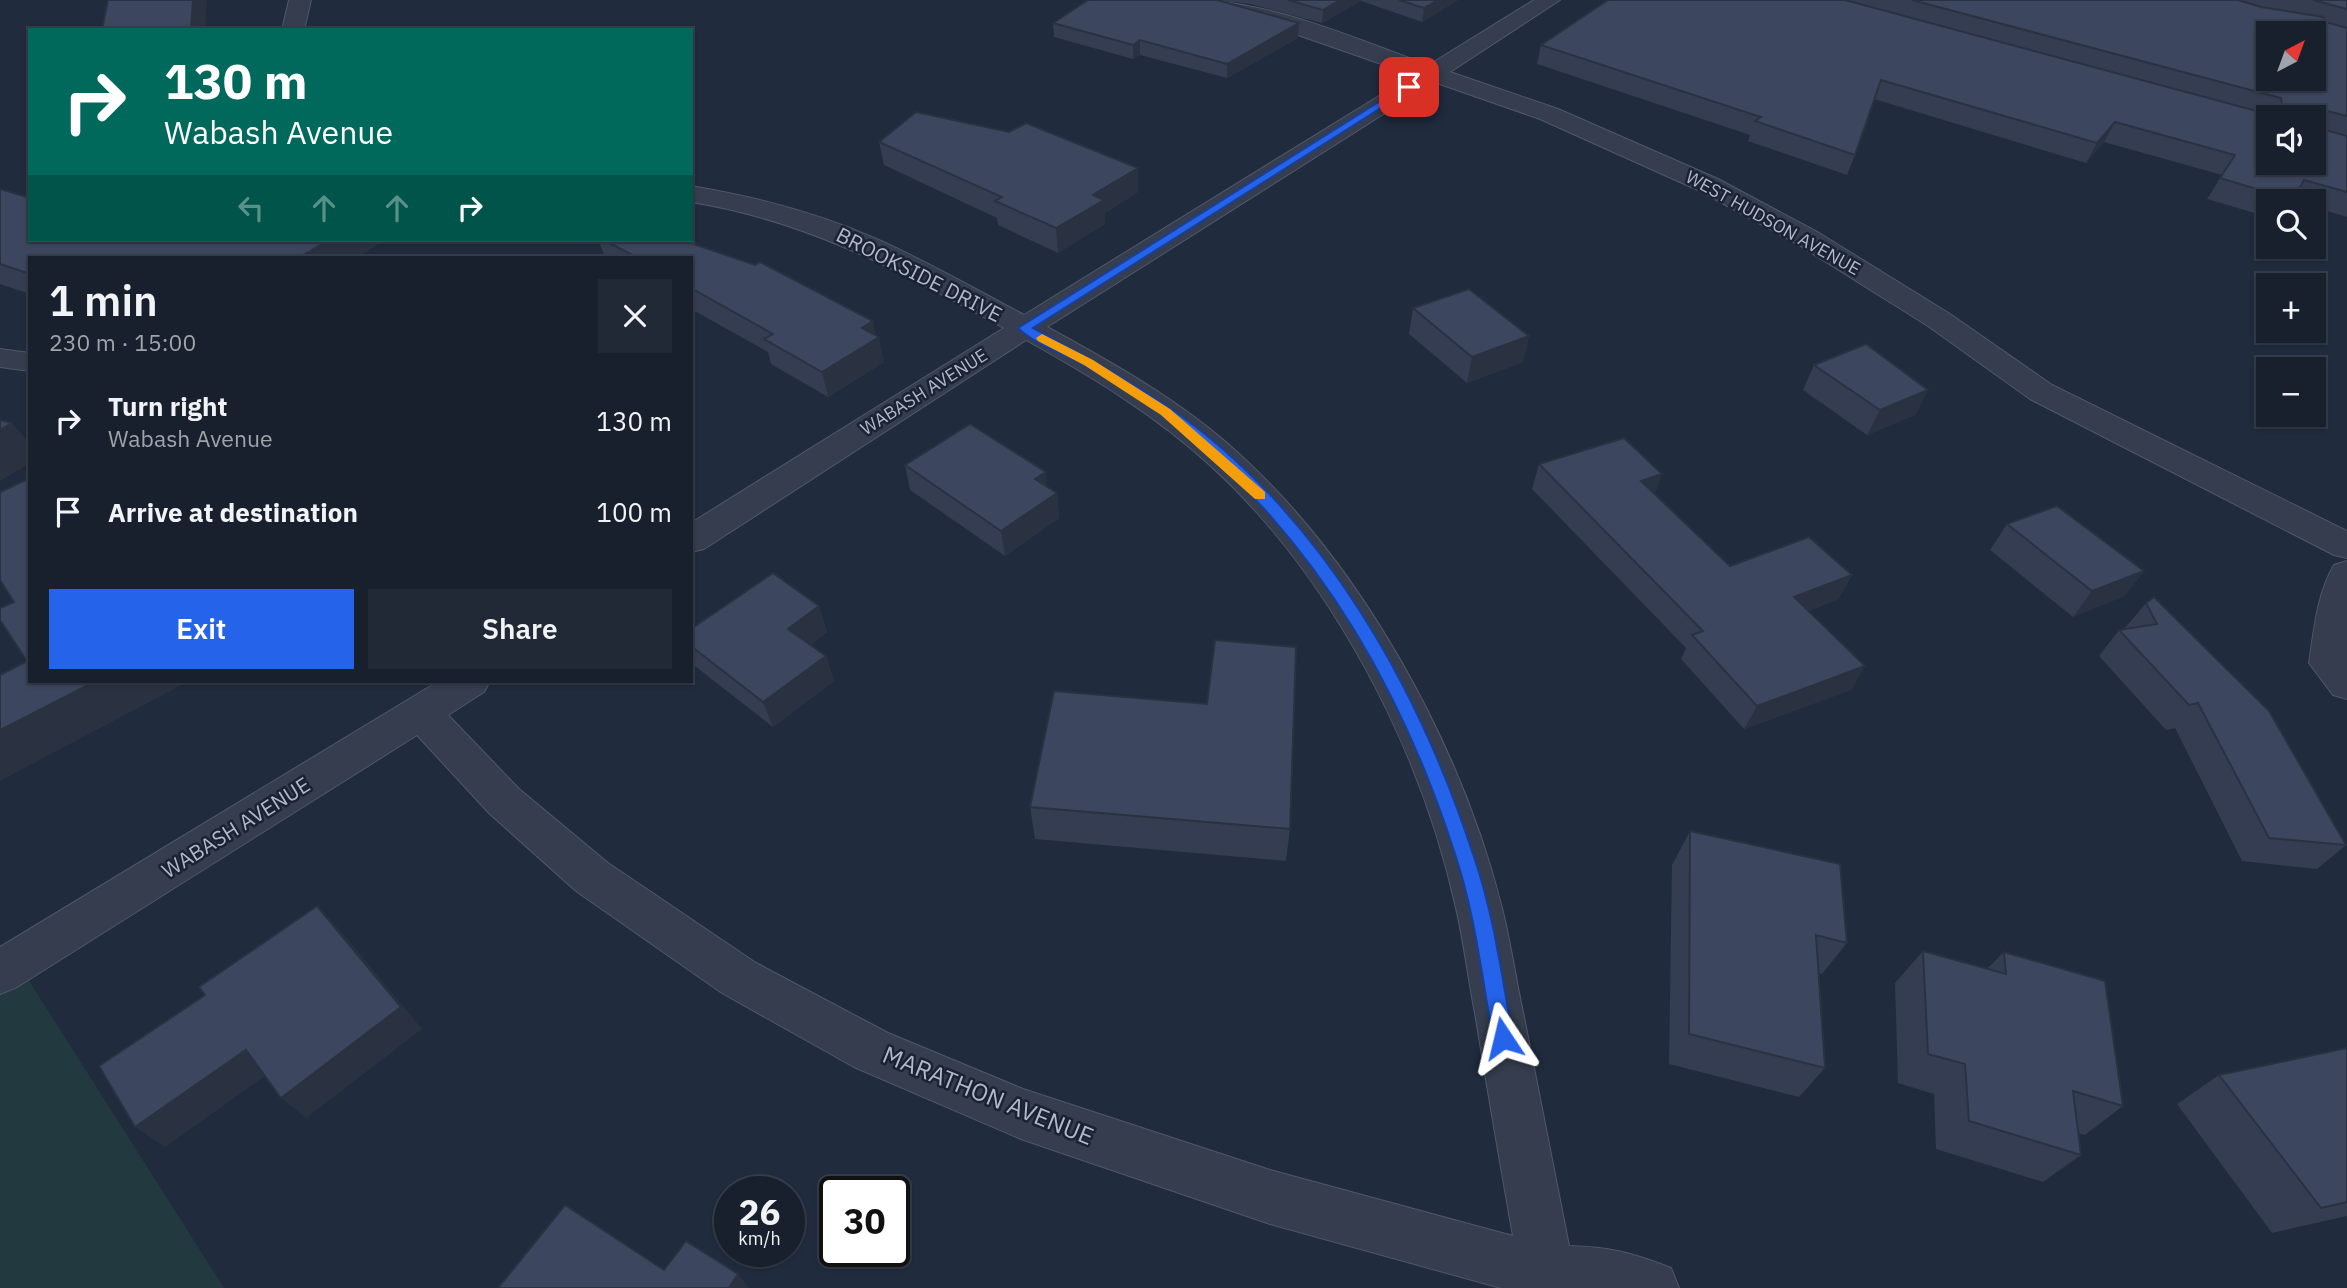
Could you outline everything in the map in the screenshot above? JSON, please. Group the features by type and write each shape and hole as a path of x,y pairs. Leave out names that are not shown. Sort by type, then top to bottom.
{"street":[{"path":"293,28 300,0"},
{"name":"WEST HUDSON AVENUE","path":"1199,0 1286,23 1549,114 1709,186 1810,239 1939,320 2041,392 2347,545"},
{"name":"WABASH AVENUE","path":"693,539 1549,0"},
{"name":"BROOKSIDE DRIVE","path":"693,194 750,205 841,233 874,248 1111,377 1166,412 1203,442 1250,484 1303,543 1368,636 1413,721 1465,856 1479,907 1547,1273"},
{"path":"0,358 28,362"},
{"path":"2338,673 2336,612 2347,574"},
{"name":"WABASH AVENUE","path":"0,972 448,691"},
{"name":"MARATHON AVENUE","path":"448,691 504,801 592,877 738,978 871,1050 1021,1114 1257,1192 1547,1273 1609,1275 1651,1288"}],"green space":[{"path":"17,962 224,1288 0,1288 0,972"}],"building":[{"path":"108,0 193,0 191,28 102,28"},
{"path":"1088,0 1217,0 1299,23 1227,64 1140,40 1133,45 1053,23"},
{"path":"1288,0 1340,0 1323,10"},
{"path":"1399,0 1438,0 1424,8"},
{"path":"1608,0 1845,0 2256,111 2256,175 2326,175 2326,130 2347,136 2347,192 2304,180 2299,189 2256,189 2220,178 2235,155 2115,122 2097,143 1881,80 1855,155 1755,121 1761,117 1541,45"},
{"path":"1912,0 2238,0 2261,7 2323,17 2325,21 2256,21 2256,91 2326,91 2326,22 2347,28 2347,116 2326,112 2326,105 2282,105 2281,98"},
{"path":"2313,0 2347,0 2347,9"},
{"path":"916,112 1009,132 1026,123 1138,168 1093,195 1104,200 1056,228 995,201 1002,197 879,142"},
{"path":"0,189 28,197 28,242 326,242 302,256 28,256 28,273 0,264"},
{"path":"608,242 688,242 755,265 760,262 873,321 862,328 879,337 822,372 764,339 773,334 693,289 693,256 634,256"},
{"path":"1469,289 1529,336 1472,357 1413,308"},
{"path":"1866,344 1928,390 1880,410 1814,365"},
{"path":"0,420 12,423 0,430"},
{"path":"970,424 1046,472 1035,479 1057,493 1001,531 905,465"},
{"path":"1624,438 1662,474 1641,481 1730,566 1809,537 1852,575 1794,597 1865,666 1757,706 1692,635 1703,631 1539,464"},
{"path":"28,479 28,683 92,683 0,730 0,675 27,661 0,620 0,608 14,602 0,580 0,492"},
{"path":"2057,506 2144,571 2092,591 2007,524"},
{"path":"773,573 819,606 788,629 826,656 763,702 693,648 693,628"},
{"path":"2154,597 2269,711 2346,845 2269,838 2198,703 2189,705 2119,630 2157,624 2146,603"},
{"path":"1215,640 1296,647 1290,829 1030,807 1054,691 1207,704"},
{"path":"1690,831 1840,864 1847,943 1816,935 1825,1068 1689,1034"},
{"path":"317,906 401,1007 281,1098 246,1050 135,1127 99,1066 205,995 199,987"},
{"path":"1923,951 2006,974 2004,952 2105,981 2123,1106 2073,1091 2081,1155 1969,1121 1965,1064 1928,1054"},
{"path":"2347,1048 2347,1202 2321,1208 2219,1075"},
{"path":"565,1205 664,1270 686,1241 714,1259 714,1267 727,1267 738,1274 729,1288 498,1288"}],"slow traffic":[{"path":"1042,338 1089,363 1166,412 1260,495"}],"route":[{"path":"1409,87 1024,328 1089,363 1166,412 1250,484 1303,543 1368,636 1413,721 1465,856 1479,907 1503,1038"}]}
